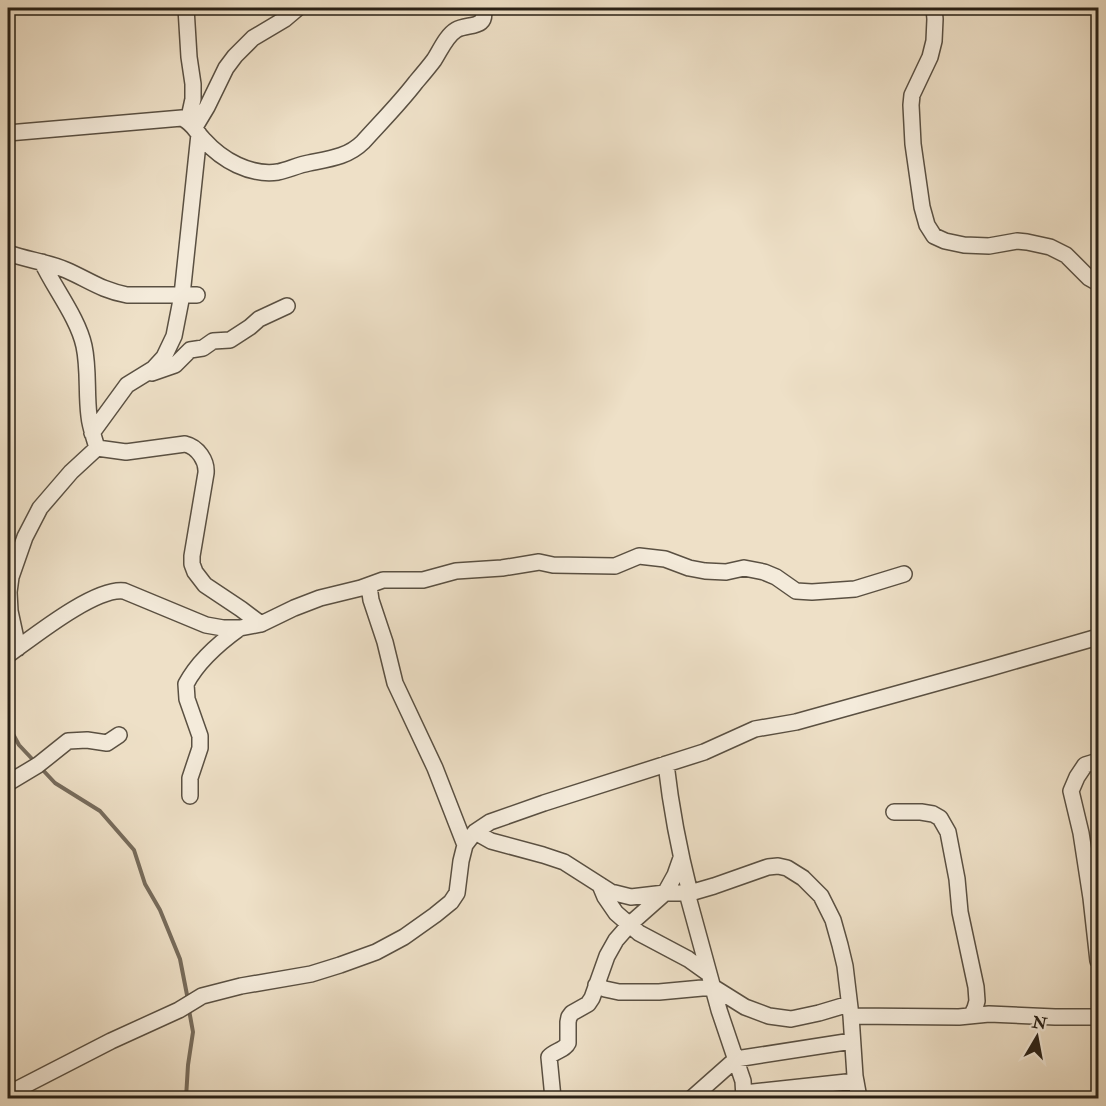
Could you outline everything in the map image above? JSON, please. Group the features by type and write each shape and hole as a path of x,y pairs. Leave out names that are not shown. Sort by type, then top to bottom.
{"street":[{"path":"186,8 193,84 194,128 189,295 164,357 153,369 127,385 95,440 40,508 25,537 11,577 9,592 13,652 91,600 118,590 206,625 223,628 261,624 320,598 369,586 383,580 423,580 456,571 502,568 539,562 553,565 615,566 639,556 665,559 705,571 726,572 744,568 764,572 776,577 796,591 812,592 855,589 904,574"},
{"path":"194,128 226,68 236,56 253,39 298,8"},
{"path":"8,133 182,118 227,160 254,171 279,172 355,150 416,83 455,30 478,24 483,20 483,8"},
{"path":"934,8 934,41 930,57 912,95 911,105 914,154 927,225 934,236 964,245 989,246 1017,241 1050,247 1066,255 1089,278 1098,283"},
{"path":"8,253 66,270 106,290 120,293 189,295"},
{"path":"42,262 77,324 84,343 88,414 95,440"},
{"path":"143,376 175,365 193,348 203,348 213,341 230,340 259,318 287,306"},
{"path":"95,440 126,452 185,444 197,450 207,465 192,564 205,585 261,624"},
{"path":"369,586 395,683 435,768 465,845"},
{"path":"190,796 190,778 200,748 200,736 187,699 186,684 219,643 240,627"},
{"path":"8,1094 111,1041 179,1010 202,996 241,986 311,974 376,952 404,937 451,902 457,893 465,845 475,832 490,822 704,752 756,729 796,722 1098,637"},
{"path":"8,783 38,765 68,741 87,740 107,743 119,735"},
{"path":"1098,761 1085,765 1071,791 1081,833 1098,961"},
{"path":"666,764 674,825 689,893 711,981 743,1081 744,1096 856,1082"},
{"path":"894,812 933,814 940,818 948,832 957,879 960,912 976,987 977,1001 971,1016"},
{"path":"475,832 491,841 564,862 610,892 631,897 665,892 689,893 768,867 787,868 803,878 820,896 833,920 845,966 859,1098"},
{"path":"554,1098 549,1057 567,1046 569,1017 572,1012 588,1004 607,956 616,940 665,892 681,858"},
{"path":"599,884 616,913 639,933 688,959 711,981 745,1007 769,1016 791,1019 850,1010 903,1017 998,1014 1098,1017"},
{"path":"596,985 619,992 659,992 711,981"},
{"path":"692,1098 736,1059 852,1041"}],"waterway":[{"path":"8,725 19,745 35,762"},
{"path":"40,767 55,783 100,811 134,850 145,884 160,910 180,959 188,1000"},
{"path":"186,1098 193,1032 189,1010"}]}
